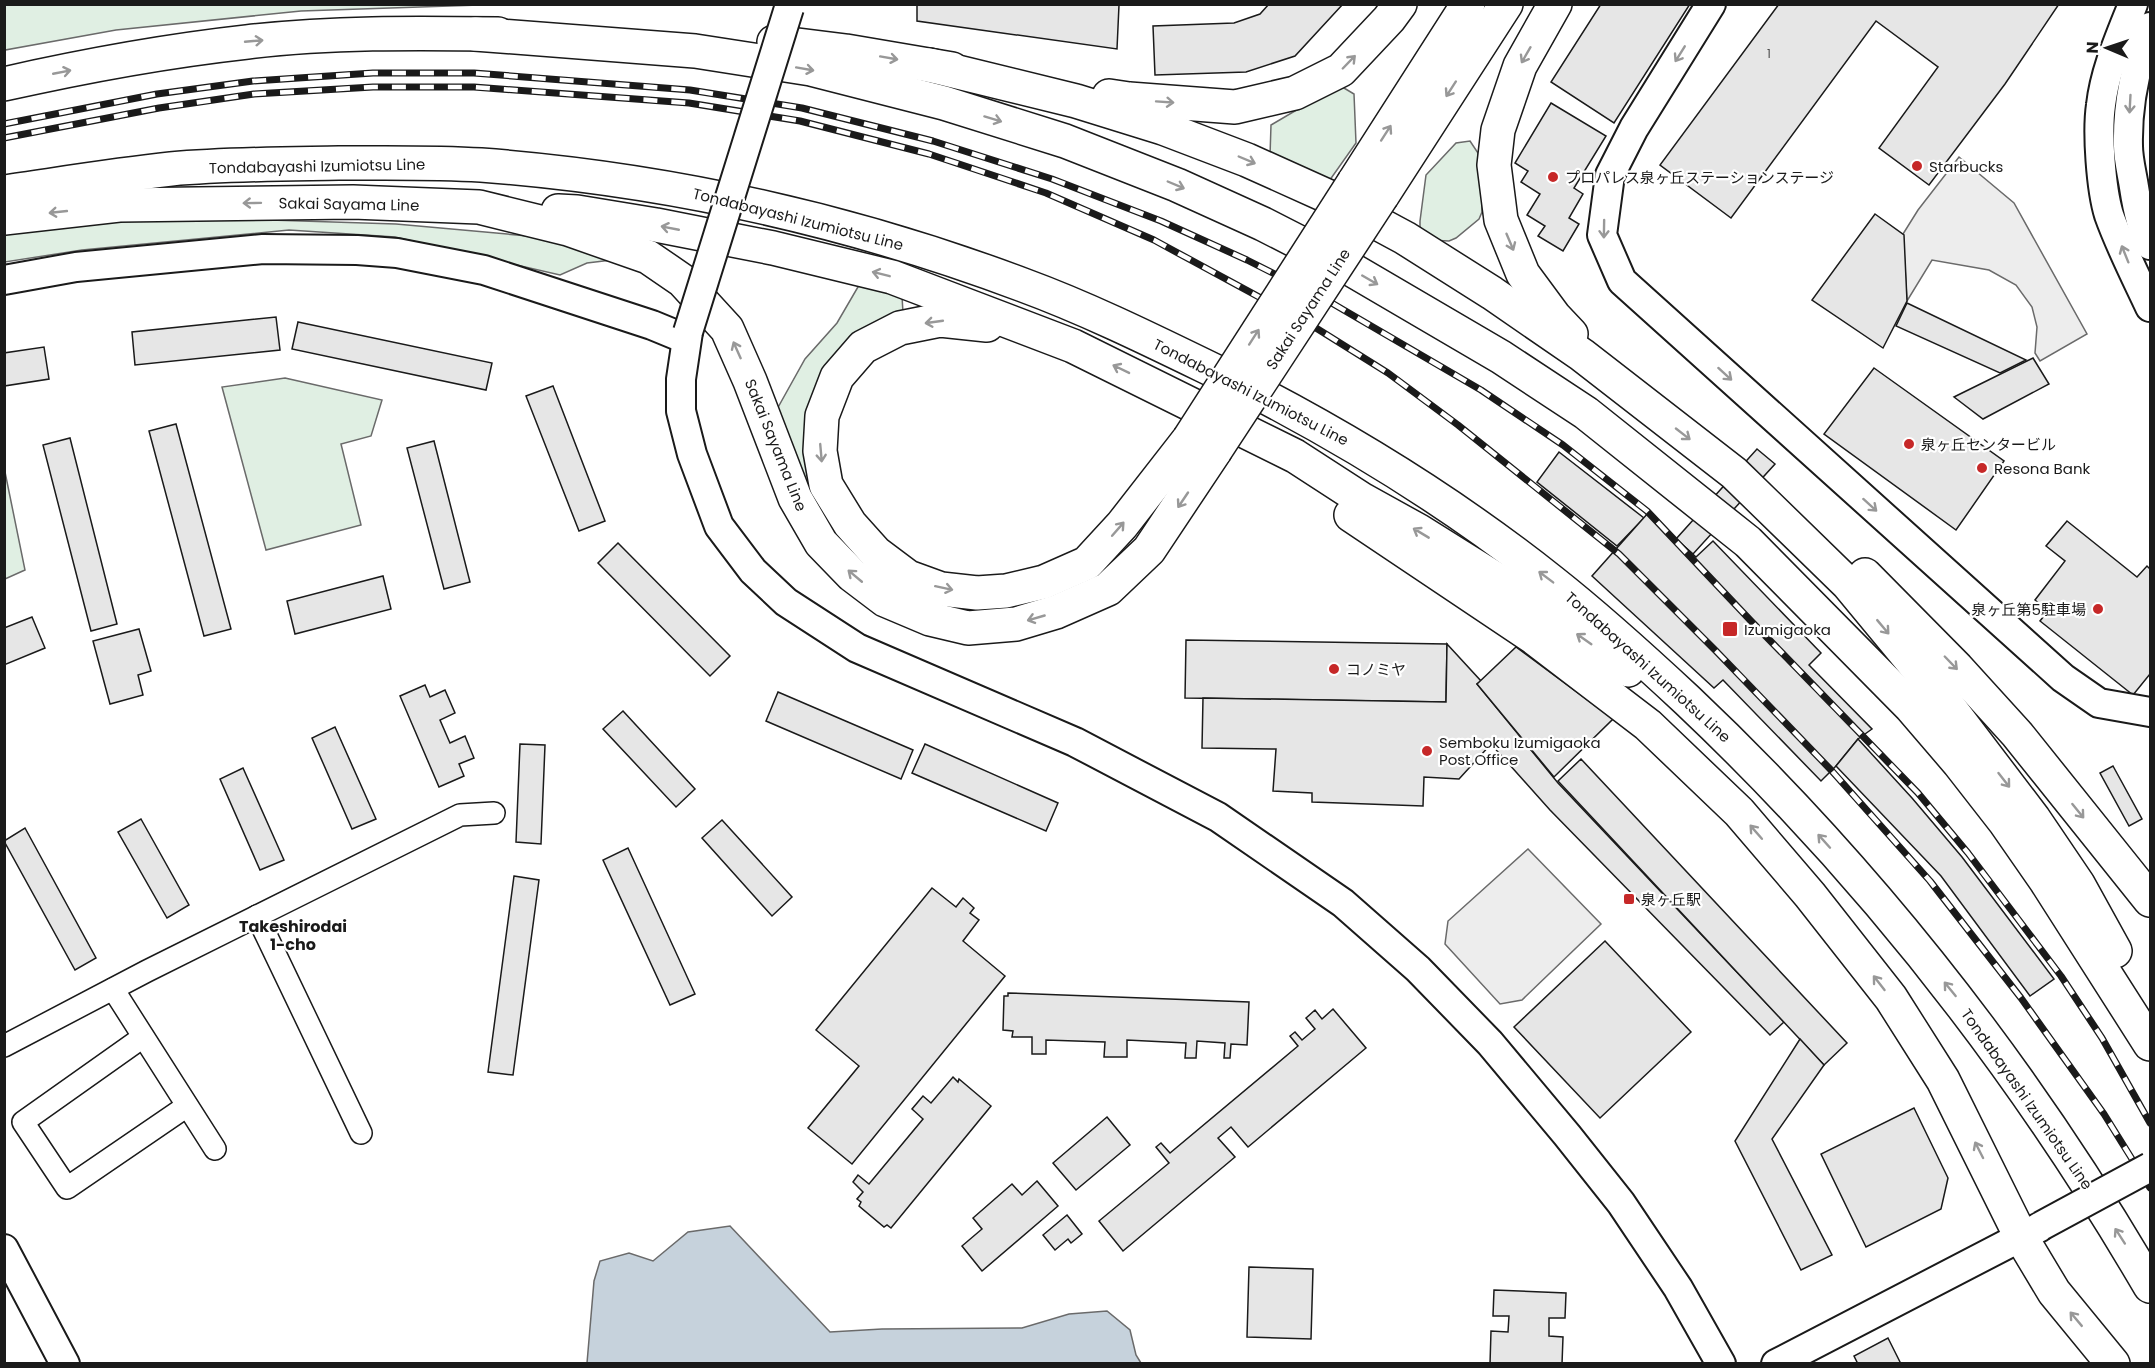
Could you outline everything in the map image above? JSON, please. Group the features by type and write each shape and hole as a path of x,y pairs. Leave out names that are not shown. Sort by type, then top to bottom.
{"main road":[{"path":"4,84 151,55 249,42 372,34 715,35 846,51 1129,99 1235,107 1295,93 1341,70 1389,20 1400,4"},
{"name":"Sakai Sayama Line","path":"1368,189 1468,4"},
{"name":"Sakai Sayama Line","path":"4,218 119,205 353,202 479,207 568,229 648,257 683,280 727,329 750,381 795,498 821,543 852,575 885,600 930,619 968,628 1016,624 1056,612 1108,589 1149,550 1202,445 1368,189 1506,4"},
{"path":"1555,4 1520,66 1498,130 1494,165 1500,220 1523,274 1554,316 1586,351 1637,397"},
{"path":"475,34 695,51 811,69 977,114 1065,141 1177,185 1263,224 1349,268 1501,357 1586,413 1748,542 1911,707 1959,763 2034,864 2151,1044"},
{"path":"929,65 1076,101 1163,128 1247,160 1327,196 1405,237 1492,293 1582,355 1856,566 1957,668 2017,734 2151,900"},
{"name":"Tondabayashi Izumiotsu Line","path":"4,192 169,170 367,163 478,165 574,175 679,191 788,214 911,247 1023,285 1116,323 1283,406 1422,487 1547,577 1643,659 1735,746 1794,807 1892,917 1985,1033 2127,1246 2151,1286"},
{"path":"479,207 577,212 773,248 892,277 1073,346 1295,456 1363,500 1419,531 1534,603 1735,746"},
{"name":"Sakai Sayama Line","path":"1073,346 978,322 940,321 900,328 863,346 837,377 822,416 820,451 826,486 850,524 876,553 908,577 941,589 977,593 1006,591 1044,582 1087,563 1202,445"},
{"path":"1162,389 1533,637 1648,725 1739,812 1810,895 1891,998 1943,1080 2031,1231 2054,1292 2113,1364"},
{"path":"1734,473 1848,584 1940,694 2034,819 2078,884 2151,1022"}],"street":[{"path":"1711,4 1634,128 1610,175 1602,235 1622,281 2063,678 2099,703 2151,712"},
{"path":"2133,4 2113,55 2101,105 2100,156 2109,213 2130,266 2151,307"},
{"path":"789,6 687,335 681,379 681,411 692,454 719,526 753,571 786,602 856,648 1075,742 1188,801 1218,817 1343,903 1418,969 1474,1026 1567,1135 1621,1203 1678,1288 1720,1364"},
{"path":"2151,27 2140,53 2131,91 2127,148 2136,200 2146,236 2151,245"},
{"path":"4,280 76,267 263,249 357,250 397,253 484,270 687,335"},
{"path":"4,1046 460,815 494,813"},
{"path":"257,916 361,1133"},
{"path":"113,989 214,1149"},
{"path":"143,1037 23,1122 67,1188 187,1106"},
{"path":"1776,1364 2151,1167"},
{"path":"5,1250 65,1364"}],"green space":[{"path":"5,4 479,5 301,11 116,30 5,50"},
{"path":"1339,85 1354,94 1356,143 1327,184 1270,156 1271,125"},
{"path":"1470,141 1478,153 1482,182 1482,212 1479,219 1456,238 1449,241 1429,240 1420,228 1426,175 1456,143"},
{"path":"208,218 396,224 539,237 612,260 587,263 560,275 395,237 289,230 82,250 5,262 4,235 80,220"},
{"path":"862,280 902,296 903,313 814,397 804,444 807,474 818,501 813,509 776,411 805,359 837,323"},
{"path":"285,378 382,400 371,436 341,444 361,525 266,550 222,387"},
{"path":"5,472 25,570 4,579"}],"shaded area":[{"path":"1959,157 2014,203 2087,334 2040,361 2035,353 2037,327 2032,307 2016,285 1989,270 1932,260 1907,301 1903,234 1918,210"},
{"path":"1528,849 1601,924 1522,1000 1500,1004 1445,944 1448,921"},
{"path":"730,1226 830,1332 882,1329 1022,1328 1069,1314 1107,1311 1130,1330 1136,1355 1141,1363 587,1363 594,1281 600,1261 629,1253 653,1261 688,1232"}],"building":[{"path":"917,4 1119,5 1117,49 917,21"},
{"path":"1269,4 1343,4 1295,56 1246,72 1155,75 1153,26 1234,23 1260,14"},
{"path":"1601,4 1690,4 1614,123 1551,82"},
{"path":"1779,4 2059,4 2005,84 1929,185 1879,148 1938,67 1876,21 1731,218 1660,165"},
{"name":"プロパレス泉ヶ丘ステーションステージ","path":"1551,103 1606,136 1574,188 1583,194 1569,218 1579,224 1563,251 1538,236 1545,226 1527,215 1540,194 1521,182 1528,171 1515,163"},
{"path":"1875,214 1904,235 1907,301 1883,348 1812,300"},
{"path":"1907,303 2026,360 2000,373 1896,326"},
{"path":"276,317 280,350 135,365 132,332"},
{"path":"298,322 492,363 486,390 292,349"},
{"path":"44,347 49,379 4,386 4,353"},
{"path":"2033,358 2049,384 1983,419 1954,397"},
{"name":"泉ヶ丘センタービル","path":"1874,368 2004,461 1956,530 1824,434"},
{"path":"553,386 605,521 579,531 526,396"},
{"path":"176,424 231,629 204,636 149,431"},
{"path":"70,438 117,624 91,631 43,445"},
{"path":"434,441 470,582 444,589 407,448"},
{"path":"1757,449 1775,464 1693,554 1676,539"},
{"path":"1559,452 1644,518 1617,546 1537,482"},
{"path":"1648,513 1696,557 1713,541 1821,653 1809,665 1872,729 1858,739 1821,781 1723,680 1714,688 1592,576"},
{"name":"泉ヶ丘第5駐車場","path":"2067,521 2137,577 2147,566 2150,569 2150,674 2133,695 2040,621 2048,611 2035,600 2065,561 2046,546"},
{"path":"618,543 730,656 710,676 598,563"},
{"path":"383,576 391,609 295,634 287,601"},
{"path":"32,617 45,648 4,665 4,628"},
{"path":"139,629 151,671 138,675 143,695 110,704 93,641"},
{"path":"1186,640 1447,644 1446,702 1185,698"},
{"path":"1447,644 1481,681 1477,684 1558,783 1784,1022 1770,1035 1550,810 1491,744 1459,779 1424,777 1423,806 1312,802 1312,793 1273,791 1276,749 1202,748 1203,698 1446,702"},
{"path":"1516,647 1613,719 1554,777 1477,684"},
{"path":"425,685 430,697 445,690 455,713 440,720 450,743 465,736 474,758 459,764 464,776 439,787 400,696"},
{"path":"778,692 913,750 901,779 766,721"},
{"path":"623,711 695,789 676,807 603,729"},
{"path":"335,727 376,819 352,829 312,738"},
{"path":"1858,739 1962,857 2054,979 2030,996 1941,876 1836,766"},
{"path":"520,744 545,745 541,844 516,842"},
{"path":"925,744 1058,803 1046,831 912,773"},
{"path":"1581,759 1847,1043 1824,1065 1558,781"},
{"path":"2113,766 2142,819 2129,826 2100,773"},
{"path":"243,768 284,860 260,870 220,779"},
{"path":"141,819 189,905 167,918 118,832"},
{"path":"722,820 792,897 772,916 702,838"},
{"path":"25,828 96,958 75,970 4,841"},
{"path":"628,848 695,994 670,1005 603,860"},
{"path":"514,876 539,880 513,1075 488,1072"},
{"path":"932,888 956,907 963,898 974,908 970,913 979,920 963,941 1005,976 852,1164 808,1128 859,1066 816,1030"},
{"path":"1605,941 1691,1032 1600,1118 1514,1027"},
{"path":"1008,993 1249,1002 1247,1045 1231,1044 1230,1058 1224,1058 1225,1043 1197,1041 1196,1058 1185,1058 1186,1043 1127,1040 1127,1057 1104,1057 1105,1042 1046,1040 1046,1054 1032,1054 1032,1037 1012,1037 1013,1031 1003,1030 1004,996 1008,996"},
{"path":"1333,1009 1366,1048 1248,1147 1231,1127 1218,1138 1235,1157 1123,1251 1099,1221 1169,1163 1156,1147 1161,1143 1170,1153 1298,1046 1290,1036 1295,1032 1302,1040 1315,1029 1306,1018 1315,1010 1322,1019"},
{"path":"1800,1039 1824,1065 1772,1139 1832,1255 1801,1270 1735,1141"},
{"path":"953,1077 958,1082 959,1079 991,1106 891,1228 887,1225 884,1227 859,1206 861,1202 857,1199 863,1192 853,1182 858,1175 869,1184 923,1119 912,1109 923,1096 931,1103"},
{"path":"1914,1108 1948,1178 1941,1209 1866,1247 1821,1154"},
{"path":"1107,1117 1130,1145 1076,1190 1053,1163"},
{"path":"1037,1181 1058,1206 982,1271 962,1246 982,1229 973,1218 1012,1184 1022,1195"},
{"path":"1067,1215 1082,1234 1071,1243 1068,1239 1055,1250 1043,1235"},
{"path":"1249,1267 1313,1269 1311,1339 1247,1337"},
{"path":"1494,1290 1566,1293 1565,1318 1549,1318 1549,1336 1563,1337 1562,1364 1490,1364 1491,1331 1508,1332 1509,1316 1493,1316"},
{"path":"1888,1338 1901,1364 1858,1364 1854,1356"}],"railway":[{"path":"4,124 157,94 253,81 373,73 474,73 690,90 802,108 933,141 1052,179 1161,221 1247,260 1330,302 1481,390 1563,445 1647,511 1918,793 1968,853 2061,976 2102,1038 2150,1123"},
{"path":"4,138 159,108 254,94 373,87 474,87 689,103 800,121 929,154 1046,193 1154,240 1316,328 1388,373 1458,425 1619,554 1831,770 1930,881 2021,998 2104,1114 2150,1188"}],"place":[{"name":"Starbucks","path":"1917,166"},
{"name":"プロパレス泉ヶ丘ステーションステージ","path":"1553,177"},
{"name":"泉ヶ丘センタービル","path":"1909,444"},
{"name":"Resona Bank","path":"1982,468"},
{"name":"泉ヶ丘第5駐車場","path":"2098,609"},
{"name":"Izumigaoka","path":"1730,629"},
{"name":"コノミヤ","path":"1334,669"},
{"name":"Semboku Izumigaoka Post Office","path":"1427,751"},
{"name":"泉ヶ丘駅","path":"1629,899"}],"district":[{"name":"Takeshirodai 1-cho","path":"293,935"}]}
